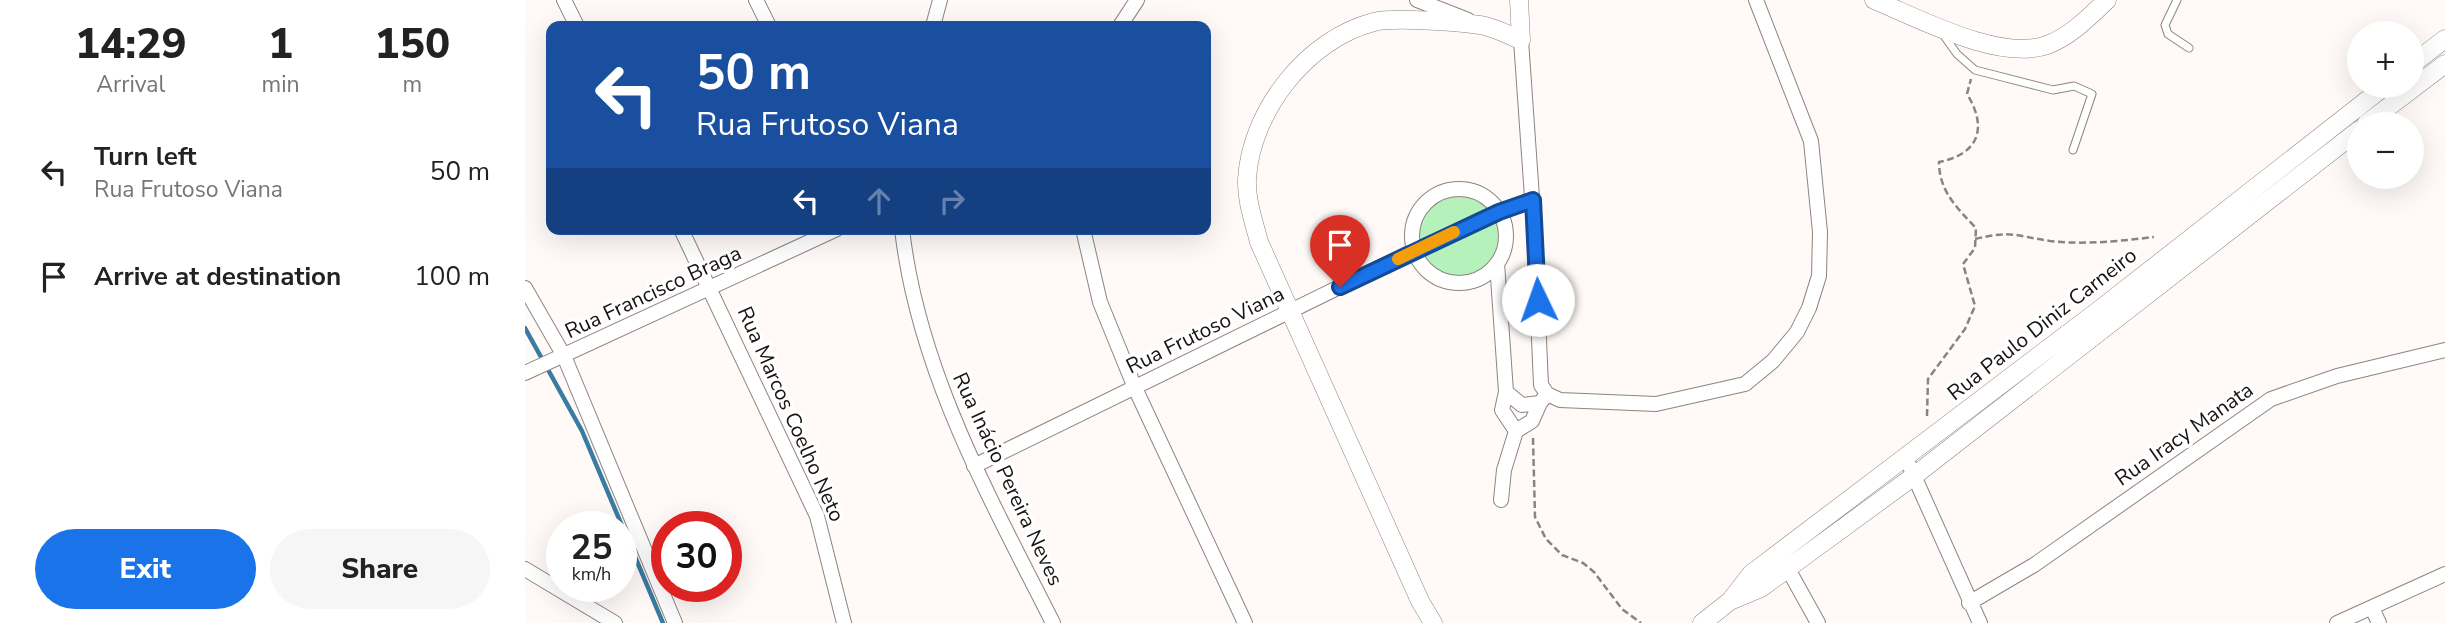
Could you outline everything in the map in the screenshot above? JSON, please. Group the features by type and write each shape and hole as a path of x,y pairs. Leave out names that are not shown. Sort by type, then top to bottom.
{"street":[{"path":"564,0 574,21"},
{"path":"934,21 940,0"},
{"path":"1123,21 1137,0"},
{"path":"1417,0 1521,40"},
{"path":"1501,500 1504,470 1516,431 1532,421 1543,399 1519,0"},
{"path":"1506,392 1522,405 1543,399 1656,404 1745,384 1773,361 1797,332 1809,308 1819,276 1816,172 1807,132 1757,10 1756,0"},
{"path":"1874,0 1938,27 2012,48 2046,46 2076,29 2107,0"},
{"path":"760,3 767,21"},
{"path":"1433,623 1420,601 1259,242 1247,181 1259,126 1278,94 1313,55 1352,29 1377,21 1483,25"},
{"path":"2424,55 2445,39"},
{"path":"2382,112 2445,64"},
{"name":"Rua Paulo Diniz Carneiro","path":"1702,623 1730,601 1761,588 1784,561 1906,458 2370,98"},
{"name":"Rua Paulo Diniz Carneiro","path":"1784,561 1914,476 2347,139"},
{"path":"1469,191 1487,199 1499,212 1505,229 1504,246 1497,262 1481,278 1460,284 1439,280 1422,267 1413,251 1412,227 1422,208 1438,194 1469,191"},
{"name":"Rua Frutoso Viana","path":"974,466 1413,251 1499,212 1533,200"},
{"name":"Rua Marcos Coelho Neto","path":"684,235 817,516 845,623"},
{"name":"Rua Francisco Braga","path":"525,373 824,235"},
{"name":"Rua Inácio Pereira Neves","path":"903,235 907,275 936,373 974,466 1053,623"},
{"path":"1084,235 1100,302 1135,388 1245,623"},
{"path":"1497,262 1506,392 1502,410 1516,431"},
{"path":"525,288 562,357 675,623"},
{"path":"2103,307 2113,323"},
{"name":"Rua Iracy Manata","path":"1969,603 2033,565 2271,399 2337,376 2445,351"},
{"path":"1906,458 1980,623"},
{"path":"1784,561 1818,623"},
{"path":"525,569 615,623"},
{"path":"2337,623 2445,574"},
{"path":"2372,608 2379,623"}],"lane":[{"path":"2176,0 2165,25 2168,34 2189,48"},
{"path":"1938,27 1957,54 1975,69 2053,90 2074,86 2092,94 2073,150"}],"path":[{"path":"1927,416 1928,379 1965,329 1975,306 1975,296 1963,264 1975,248 1976,228 1951,201 1939,179 1939,162 1965,154 1975,141 1979,125 1976,108 1967,94 1975,69"},
{"path":"1975,239 2006,232 2051,241 2085,242 2154,237"},
{"path":"1532,421 1535,517 1546,539 1562,555 1583,563 1594,572 1622,609 1641,623"}],"green space":[{"path":"1459,189 1477,193 1492,203 1502,218 1506,236 1502,254 1492,269 1477,279 1459,283 1441,279 1426,269 1416,254 1412,236 1416,218 1426,203 1441,193"}],"waterway":[{"path":"525,328 582,431 663,623"}],"slow traffic":[{"path":"1398,259 1454,232"}],"route":[{"path":"1340,287 1499,212 1533,200 1538,300"}]}
